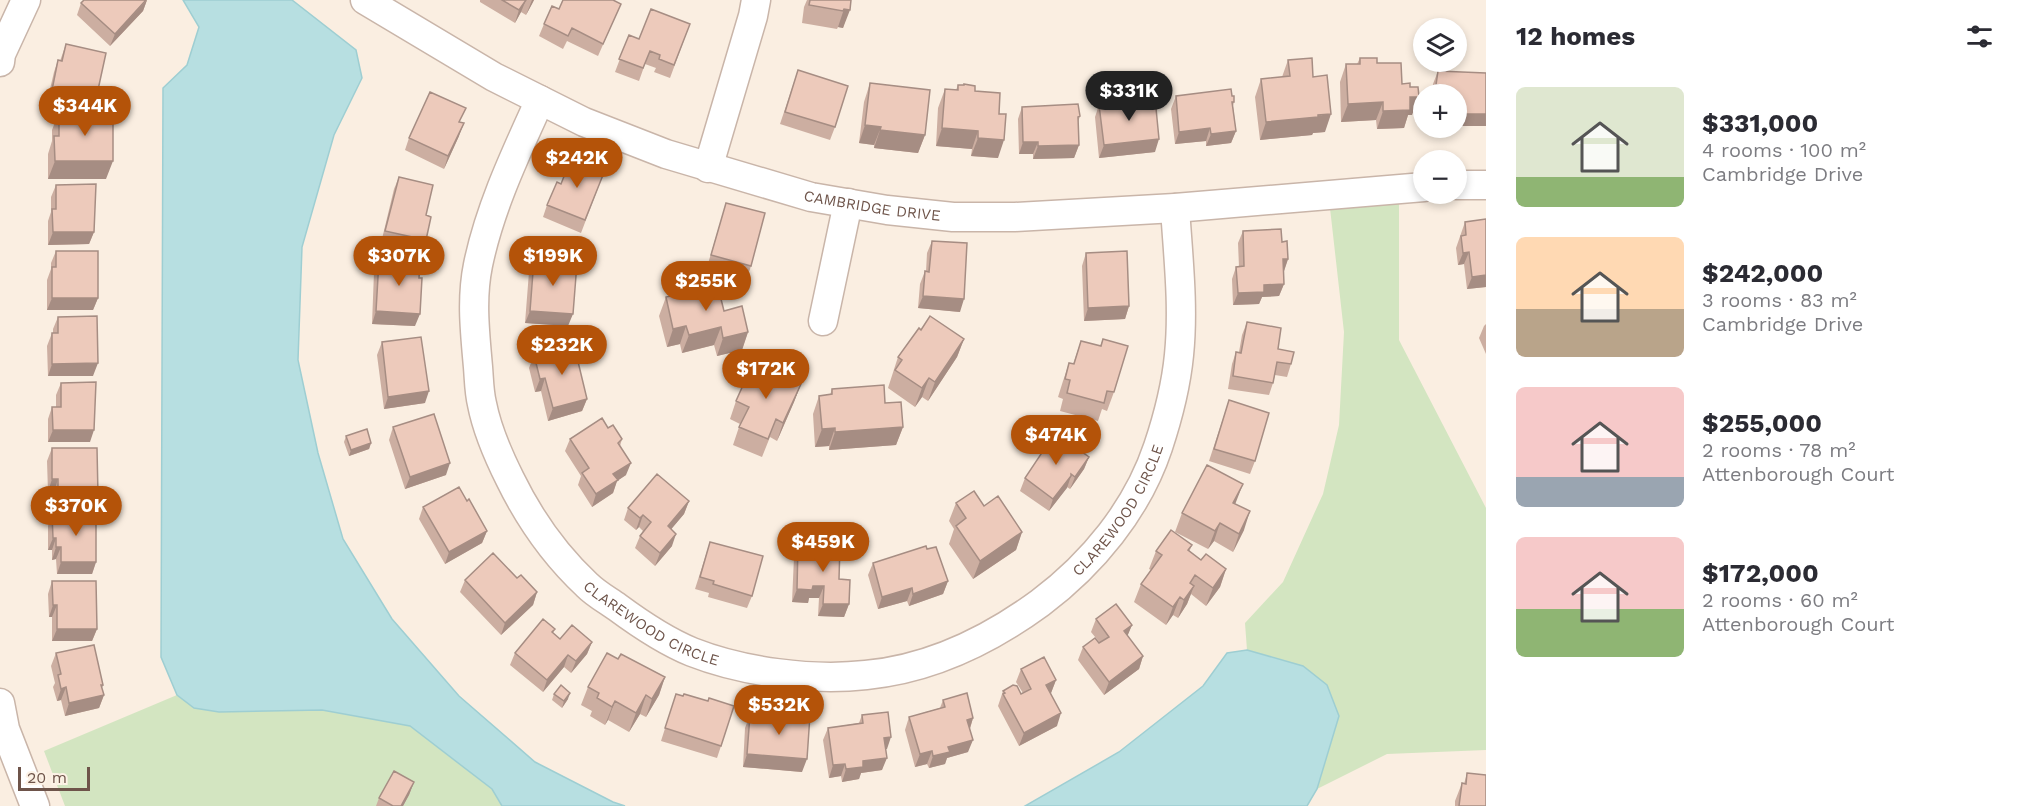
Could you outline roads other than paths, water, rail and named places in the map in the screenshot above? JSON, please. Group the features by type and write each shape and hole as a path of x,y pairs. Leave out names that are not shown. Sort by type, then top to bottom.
{"street":[{"name":"CAMBRIDGE DRIVE","path":"365,0 494,77 584,122 708,168 811,197 887,210 952,217 994,217 1175,208 1413,188"},
{"path":"708,168 756,0"},
{"path":"0,62 18,3"},
{"name":"CLAREWOOD CIRCLE","path":"540,100 501,186 478,266 473,318 482,404 497,452 520,500 551,545 588,586 643,627 692,652 774,673 818,677 866,675 920,665 962,651 1021,617 1057,590 1100,547 1134,502 1157,451 1173,395 1179,354 1180,317 1175,208"},
{"path":"1467,185 1486,185"},
{"path":"823,321 848,203"},
{"path":"0,703 5,729 35,806"}],"water":[{"path":"183,0 292,0 356,50 362,78 334,135 302,247 298,360 318,453 343,539 392,619 459,696 535,762 625,806 502,806 492,789 410,726 322,710 219,712 194,708 177,695 161,657 163,88 187,65 199,27"},
{"path":"1247,650 1303,666 1327,685 1339,716 1317,789 1307,806 1025,806 1119,752 1203,686 1227,653"}]}
